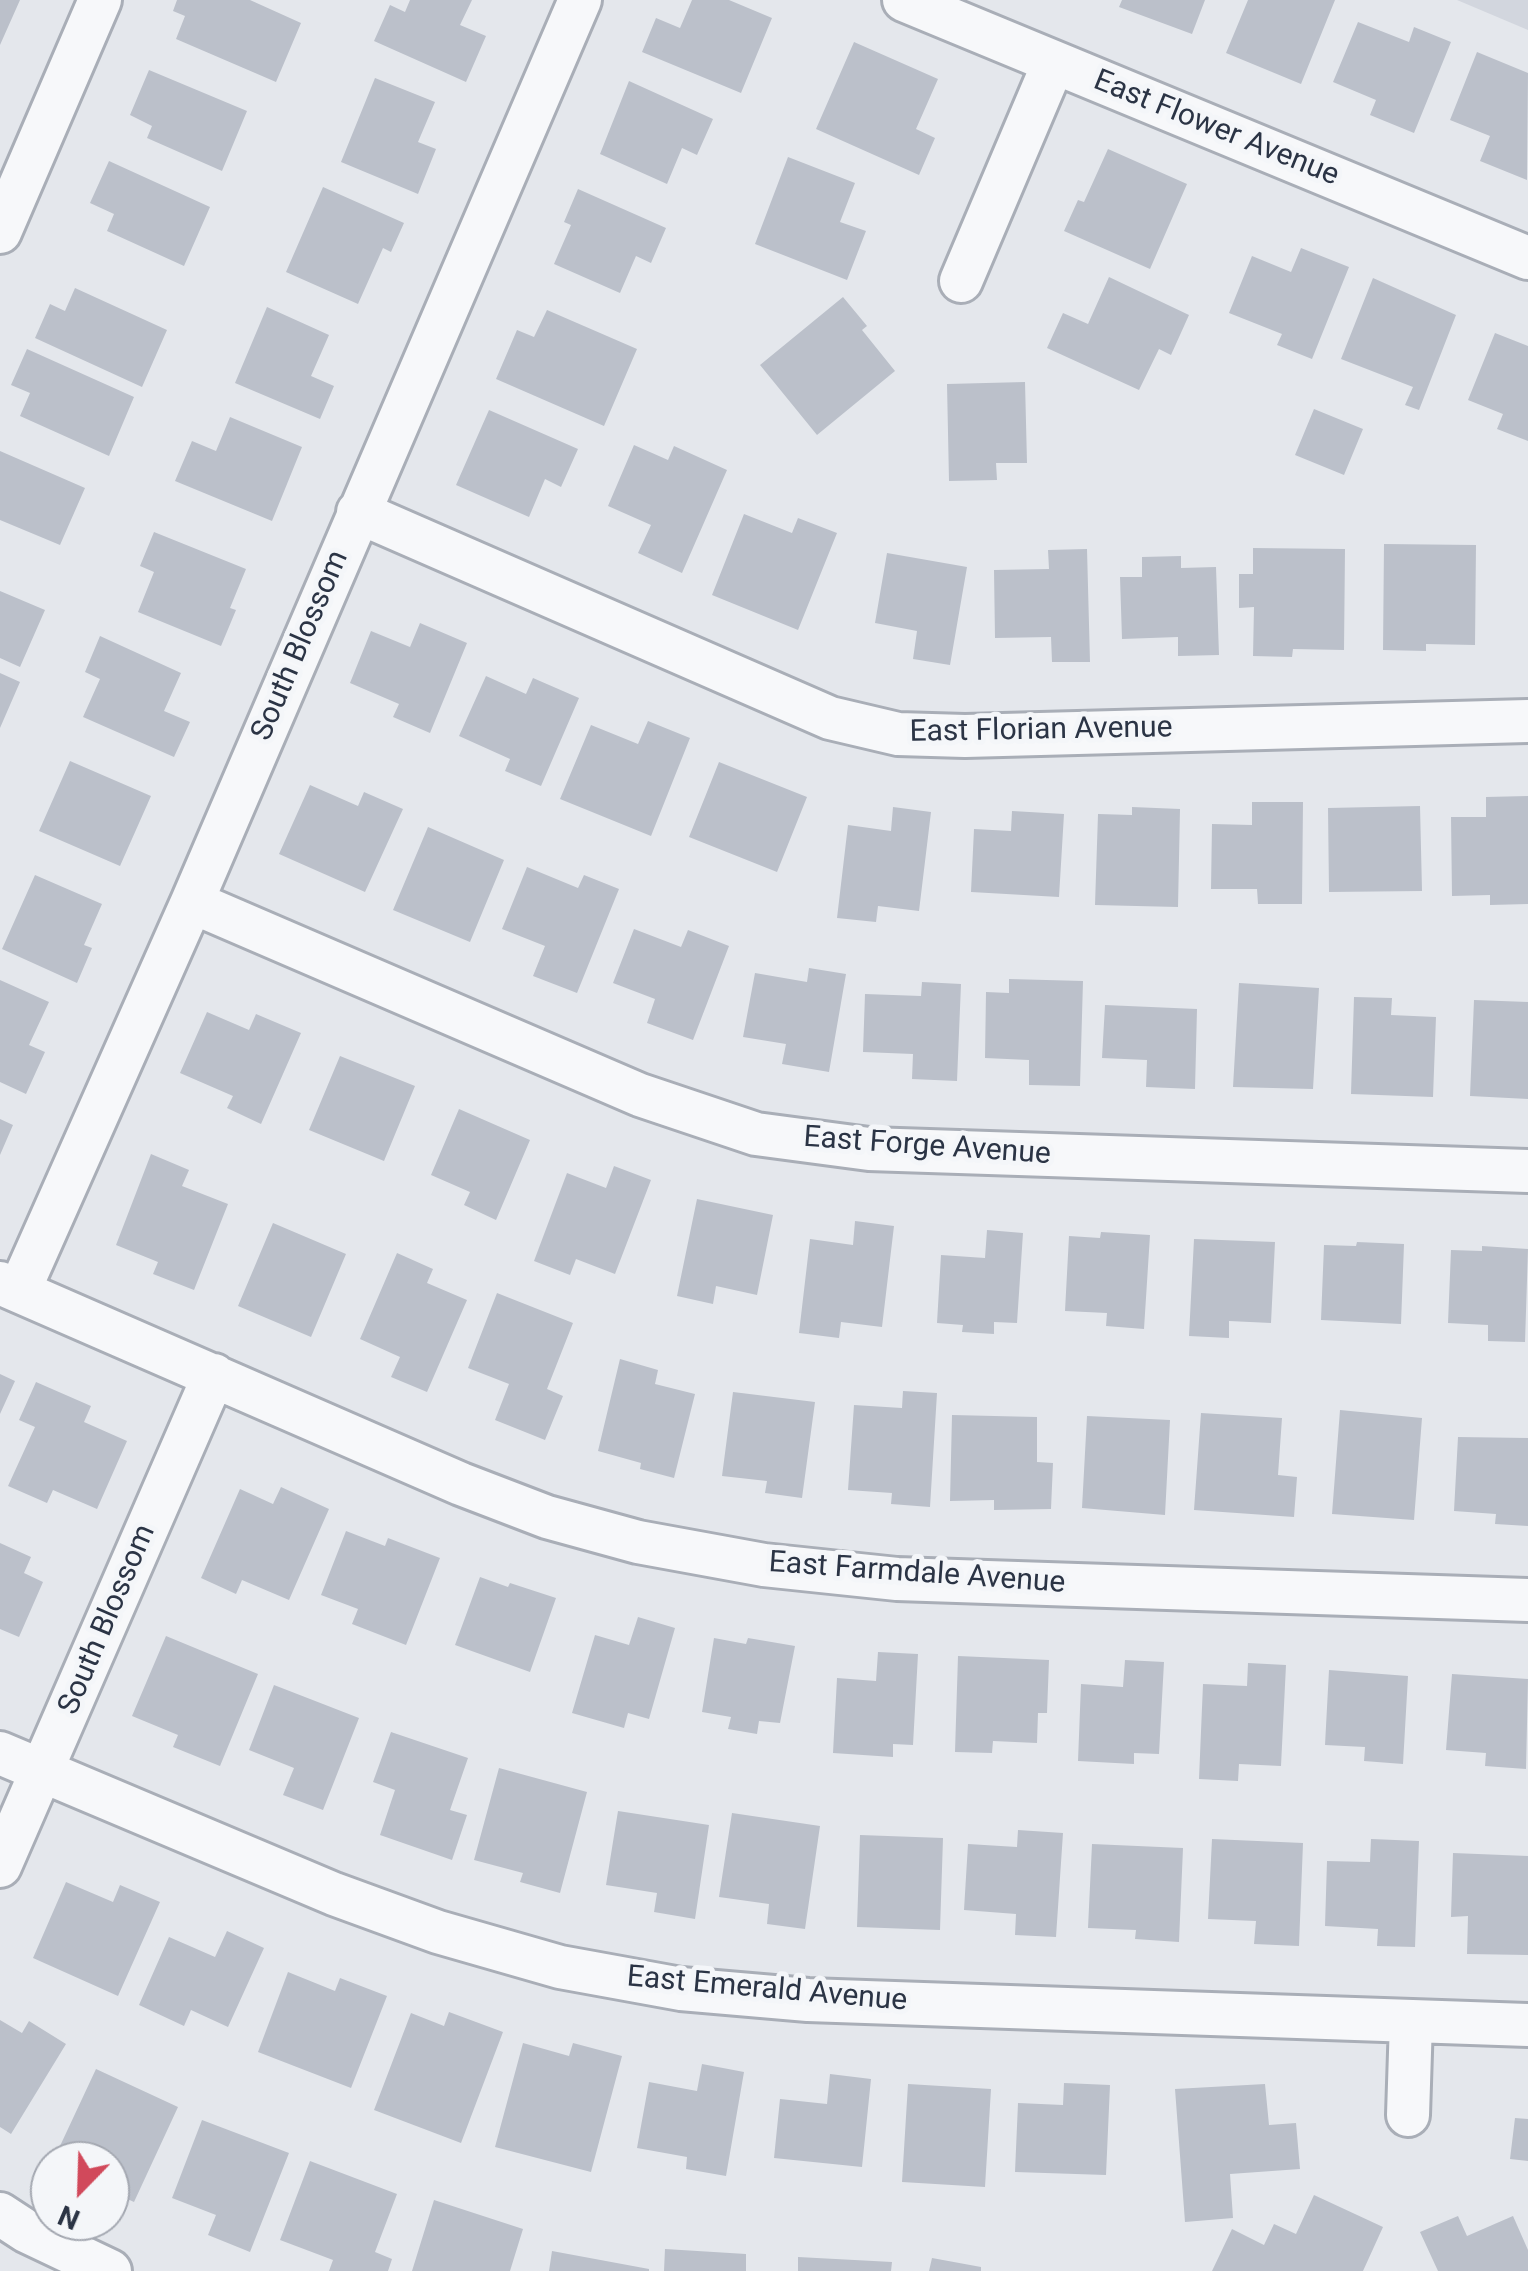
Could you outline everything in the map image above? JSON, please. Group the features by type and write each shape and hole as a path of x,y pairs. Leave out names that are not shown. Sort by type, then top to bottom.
{"street":[{"path":"0,232 9,188 100,0"},
{"name":"South Blossom","path":"10,1287 192,902 580,0"},
{"name":"East Flower Avenue","path":"904,0 1528,258"},
{"path":"962,280 1054,62"},
{"name":"East Florian Avenue","path":"358,512 830,718 898,734 964,736 1528,721"},
{"name":"East Forge Avenue","path":"192,902 640,1094 756,1134 869,1149 1528,1172"},
{"name":"East Farmdale Avenue","path":"10,1287 461,1484 547,1517 638,1542 764,1565 897,1578 1528,1600"},
{"name":"South Blossom","path":"0,1866 214,1375"},
{"name":"East Emerald Avenue","path":"0,1753 334,1894 438,1932 560,1967 681,1989 808,2000 1528,2025"},
{"path":"1408,2115 1411,2021"},
{"path":"0,2214 26,2231 110,2271"}],"shaded area":[{"path":"1457,0 1528,0 1528,30"}],"building":[{"path":"0,0 20,0 0,45"},
{"path":"177,0 250,0 301,23 276,82 176,39 185,16 173,11"},
{"path":"410,0 472,0 460,25 486,36 466,82 374,41 390,5 405,12"},
{"path":"692,0 729,0 772,18 741,93 642,52 656,18 680,28"},
{"path":"1122,0 1205,0 1192,34 1119,7"},
{"path":"1248,0 1335,0 1301,84 1226,53"},
{"path":"1358,22 1409,42 1414,27 1451,42 1414,133 1370,115 1376,100 1333,82"},
{"path":"854,42 938,79 916,129 935,138 919,175 816,129"},
{"path":"1477,52 1528,73 1527,180 1480,161 1490,136 1450,120"},
{"path":"149,70 247,111 222,171 147,138 152,126 130,115"},
{"path":"375,78 435,102 418,142 436,149 418,194 341,162"},
{"path":"629,81 713,119 697,155 682,148 667,184 600,154"},
{"path":"1108,149 1187,184 1150,269 1064,231 1078,200 1084,202"},
{"path":"788,157 855,183 840,222 866,231 847,280 755,244"},
{"path":"109,161 210,207 184,266 107,231 114,214 90,203"},
{"path":"323,187 404,223 391,252 383,248 358,304 286,272"},
{"path":"578,189 666,228 651,263 636,256 620,293 554,264 571,225 564,222"},
{"path":"1301,248 1349,267 1312,359 1277,345 1282,334 1229,313 1252,256 1291,272"},
{"path":"1109,277 1189,315 1171,355 1159,349 1139,390 1047,348 1063,313 1088,324"},
{"path":"1373,278 1456,315 1419,410 1405,405 1413,387 1341,359"},
{"path":"75,288 167,330 142,387 35,338 50,304 65,311"},
{"path":"843,297 867,326 862,330 895,371 817,435 760,365"},
{"path":"267,307 329,335 311,376 334,386 320,419 235,383"},
{"path":"547,310 637,349 604,426 496,379 517,330 534,337"},
{"path":"1495,333 1528,346 1528,441 1497,429 1503,414 1468,400"},
{"path":"27,349 134,397 109,456 20,416 30,393 11,385"},
{"path":"1025,382 1027,463 996,463 997,480 949,481 947,384"},
{"path":"1314,409 1363,429 1344,475 1295,455"},
{"path":"489,410 578,449 561,487 545,479 529,517 456,485"},
{"path":"230,417 302,447 272,521 175,481 192,441 216,451"},
{"path":"634,445 668,460 674,446 727,470 682,573 638,553 651,525 608,506"},
{"path":"0,451 85,488 60,545 0,520"},
{"path":"744,514 792,533 798,518 837,533 798,630 712,595"},
{"path":"154,532 246,569 230,608 236,610 221,646 138,612 154,572 140,566"},
{"path":"1384,544 1476,545 1475,645 1426,644 1426,651 1383,650"},
{"path":"1253,548 1345,549 1344,650 1293,649 1292,657 1253,656 1254,607 1239,608 1239,574 1253,574"},
{"path":"1087,549 1090,662 1052,662 1051,637 995,638 994,570 1049,569 1048,550"},
{"path":"887,553 967,567 950,665 913,659 917,631 875,623"},
{"path":"1181,556 1181,568 1216,567 1219,655 1178,656 1178,637 1122,639 1120,577 1142,577 1142,557"},
{"path":"0,591 45,610 20,667 0,658"},
{"path":"420,623 467,643 430,733 393,717 399,704 350,683 371,631 410,647"},
{"path":"100,636 181,673 164,711 190,722 174,757 83,717 100,679 85,672"},
{"path":"0,673 20,682 0,728"},
{"path":"486,676 526,694 533,678 579,698 541,786 505,771 510,759 459,736"},
{"path":"648,721 690,738 651,836 560,799 591,725 638,744"},
{"path":"70,761 151,796 120,866 39,831"},
{"path":"719,762 807,797 777,872 689,837"},
{"path":"310,785 358,806 364,792 403,809 365,892 279,854"},
{"path":"1528,796 1528,904 1490,905 1490,895 1452,896 1451,817 1486,817 1486,797"},
{"path":"1252,802 1303,802 1302,904 1258,904 1257,889 1211,889 1212,824 1252,825"},
{"path":"1420,806 1422,891 1329,892 1328,808"},
{"path":"893,807 931,812 919,911 878,906 876,922 837,918 848,825 891,831"},
{"path":"1132,807 1180,809 1178,907 1095,905 1098,814 1132,815"},
{"path":"1012,811 1064,814 1059,897 971,892 974,829 1011,831"},
{"path":"428,827 504,860 470,942 393,910"},
{"path":"527,867 578,888 584,875 619,889 577,993 533,976 545,946 502,929"},
{"path":"35,875 102,904 84,945 92,948 77,983 2,949"},
{"path":"634,929 681,947 688,930 729,946 693,1040 647,1023 655,999 613,983"},
{"path":"809,968 846,974 829,1072 782,1064 786,1044 743,1037 755,973 807,982"},
{"path":"1009,979 1083,981 1080,1086 1029,1085 1029,1060 985,1058 986,992 1009,993"},
{"path":"0,980 49,1002 29,1045 45,1052 26,1094 0,1082"},
{"path":"922,982 961,984 957,1081 912,1079 913,1054 863,1052 865,994 921,996"},
{"path":"1239,983 1319,988 1313,1089 1233,1087"},
{"path":"1354,997 1392,998 1391,1015 1436,1017 1433,1097 1351,1094"},
{"path":"1474,1000 1528,1002 1528,1099 1470,1096"},
{"path":"1105,1005 1197,1009 1195,1089 1146,1087 1147,1060 1102,1058"},
{"path":"207,1012 249,1030 256,1014 301,1033 261,1124 227,1108 233,1096 180,1073"},
{"path":"340,1056 415,1086 384,1161 309,1130"},
{"path":"459,1109 530,1140 496,1220 464,1205 470,1192 431,1175"},
{"path":"0,1119 13,1125 0,1155"},
{"path":"151,1154 189,1170 182,1186 228,1204 194,1290 153,1274 158,1262 116,1245"},
{"path":"614,1166 651,1180 615,1274 576,1259 570,1275 534,1261 567,1173 606,1188"},
{"path":"697,1199 773,1215 757,1295 716,1286 713,1304 677,1296"},
{"path":"855,1221 894,1226 882,1327 841,1322 839,1338 799,1333 810,1239 853,1245"},
{"path":"273,1223 346,1254 311,1337 238,1306"},
{"path":"987,1230 1023,1233 1017,1323 994,1322 994,1334 962,1332 963,1325 937,1323 941,1255 985,1258"},
{"path":"1101,1232 1150,1235 1144,1329 1106,1326 1107,1313 1065,1311 1069,1236 1100,1238"},
{"path":"1194,1239 1275,1242 1271,1323 1229,1321 1229,1338 1189,1336"},
{"path":"1357,1242 1404,1244 1401,1324 1321,1320 1324,1245 1356,1246"},
{"path":"1482,1246 1528,1249 1525,1342 1488,1341 1488,1325 1448,1323 1451,1250 1482,1251"},
{"path":"397,1253 433,1269 427,1283 467,1300 427,1392 391,1377 400,1357 360,1339"},
{"path":"497,1293 573,1323 547,1389 563,1396 545,1440 495,1420 509,1384 468,1368"},
{"path":"620,1359 658,1370 655,1384 695,1394 674,1478 640,1469 641,1463 598,1451"},
{"path":"0,1374 15,1381 0,1414"},
{"path":"36,1382 91,1406 84,1422 127,1441 97,1509 53,1490 47,1503 8,1486 35,1427 19,1420"},
{"path":"903,1391 937,1393 930,1507 891,1504 892,1493 848,1490 854,1405 902,1408"},
{"path":"733,1392 815,1402 802,1498 765,1493 767,1481 722,1476"},
{"path":"1340,1410 1422,1418 1414,1520 1332,1514"},
{"path":"1201,1413 1282,1418 1278,1475 1297,1477 1294,1517 1194,1510"},
{"path":"952,1415 1037,1417 1037,1462 1053,1463 1051,1509 994,1510 994,1500 950,1501"},
{"path":"1087,1416 1170,1420 1165,1515 1082,1508"},
{"path":"1458,1437 1528,1438 1528,1526 1495,1524 1496,1514 1454,1511"},
{"path":"281,1487 329,1509 289,1600 242,1580 236,1594 201,1578 240,1489 273,1504"},
{"path":"346,1531 385,1546 388,1538 440,1558 406,1645 352,1624 358,1609 321,1595"},
{"path":"0,1543 31,1557 24,1573 43,1582 19,1637 0,1629"},
{"path":"480,1577 556,1598 530,1672 455,1645"},
{"path":"638,1617 675,1628 649,1719 628,1713 624,1728 572,1713 595,1635 629,1645"},
{"path":"166,1636 258,1674 220,1766 173,1747 178,1735 132,1716"},
{"path":"714,1638 746,1644 748,1638 795,1646 780,1723 759,1721 757,1734 728,1729 731,1717 702,1712"},
{"path":"878,1652 918,1654 913,1745 893,1744 893,1757 833,1753 837,1678 876,1681"},
{"path":"958,1656 1049,1660 1047,1713 1038,1713 1037,1743 993,1741 992,1753 955,1752"},
{"path":"1125,1660 1164,1662 1159,1754 1134,1753 1134,1764 1078,1761 1081,1684 1123,1687"},
{"path":"1248,1663 1286,1665 1281,1766 1239,1764 1238,1781 1199,1779 1203,1684 1247,1686"},
{"path":"1329,1670 1408,1676 1403,1764 1364,1761 1365,1747 1325,1745"},
{"path":"1452,1674 1528,1679 1526,1769 1485,1766 1486,1753 1446,1750"},
{"path":"274,1685 359,1718 323,1810 283,1795 294,1768 249,1750"},
{"path":"391,1732 468,1758 450,1810 467,1815 452,1860 380,1835 395,1790 373,1782"},
{"path":"499,1768 587,1792 560,1893 520,1882 523,1873 474,1860"},
{"path":"618,1811 709,1825 695,1919 654,1912 657,1893 606,1885"},
{"path":"732,1813 820,1826 805,1929 767,1924 769,1904 719,1897"},
{"path":"1018,1830 1063,1833 1056,1937 1015,1935 1016,1914 964,1910 968,1844 1017,1847"},
{"path":"860,1835 943,1838 940,1930 857,1927"},
{"path":"1212,1839 1303,1843 1299,1946 1254,1944 1256,1921 1208,1919"},
{"path":"1371,1839 1419,1841 1415,1947 1377,1946 1378,1929 1325,1926 1327,1861 1370,1862"},
{"path":"1092,1844 1183,1848 1179,1942 1135,1939 1136,1930 1088,1928"},
{"path":"1453,1853 1528,1856 1528,1955 1467,1954 1468,1916 1451,1917"},
{"path":"66,1882 113,1902 120,1885 160,1902 118,1996 33,1958"},
{"path":"227,1931 264,1948 228,2027 191,2010 184,2026 139,2005 169,1937 215,1957"},
{"path":"288,1972 335,1991 340,1978 387,1996 351,2088 258,2052"},
{"path":"449,2012 503,2032 461,2143 374,2110 411,2013 444,2026"},
{"path":"0,2020 22,2033 29,2021 66,2044 11,2134 0,2127"},
{"path":"523,2043 569,2056 573,2043 622,2056 591,2172 495,2147"},
{"path":"702,2064 744,2072 726,2176 686,2169 687,2157 637,2148 649,2082 697,2091"},
{"path":"96,2069 178,2107 134,2202 130,2200 130,2141 62,2141"},
{"path":"830,2074 871,2079 862,2167 774,2158 780,2099 827,2104"},
{"path":"1064,2083 1110,2085 1106,2175 1015,2172 1018,2103 1063,2105"},
{"path":"908,2084 991,2089 985,2187 902,2182"},
{"path":"1265,2084 1269,2125 1296,2123 1300,2169 1230,2174 1233,2218 1185,2222 1175,2089"},
{"path":"1515,2118 1528,2119 1528,2161 1510,2159"},
{"path":"202,2120 289,2153 250,2252 208,2235 216,2215 172,2198"},
{"path":"310,2161 397,2194 375,2252 392,2259 388,2271 329,2271 333,2260 280,2240"},
{"path":"1314,2195 1383,2227 1363,2271 1212,2271 1232,2229 1264,2245 1274,2224 1296,2234"},
{"path":"434,2200 523,2229 510,2271 412,2271"},
{"path":"1458,2216 1467,2236 1513,2216 1528,2250 1528,2271 1438,2271 1420,2232"},
{"path":"665,2249 746,2254 746,2271 664,2271"},
{"path":"552,2251 649,2269 649,2271 549,2271"},
{"path":"798,2257 892,2262 891,2271 798,2271"},
{"path":"932,2258 981,2267 981,2271 929,2271"}]}
